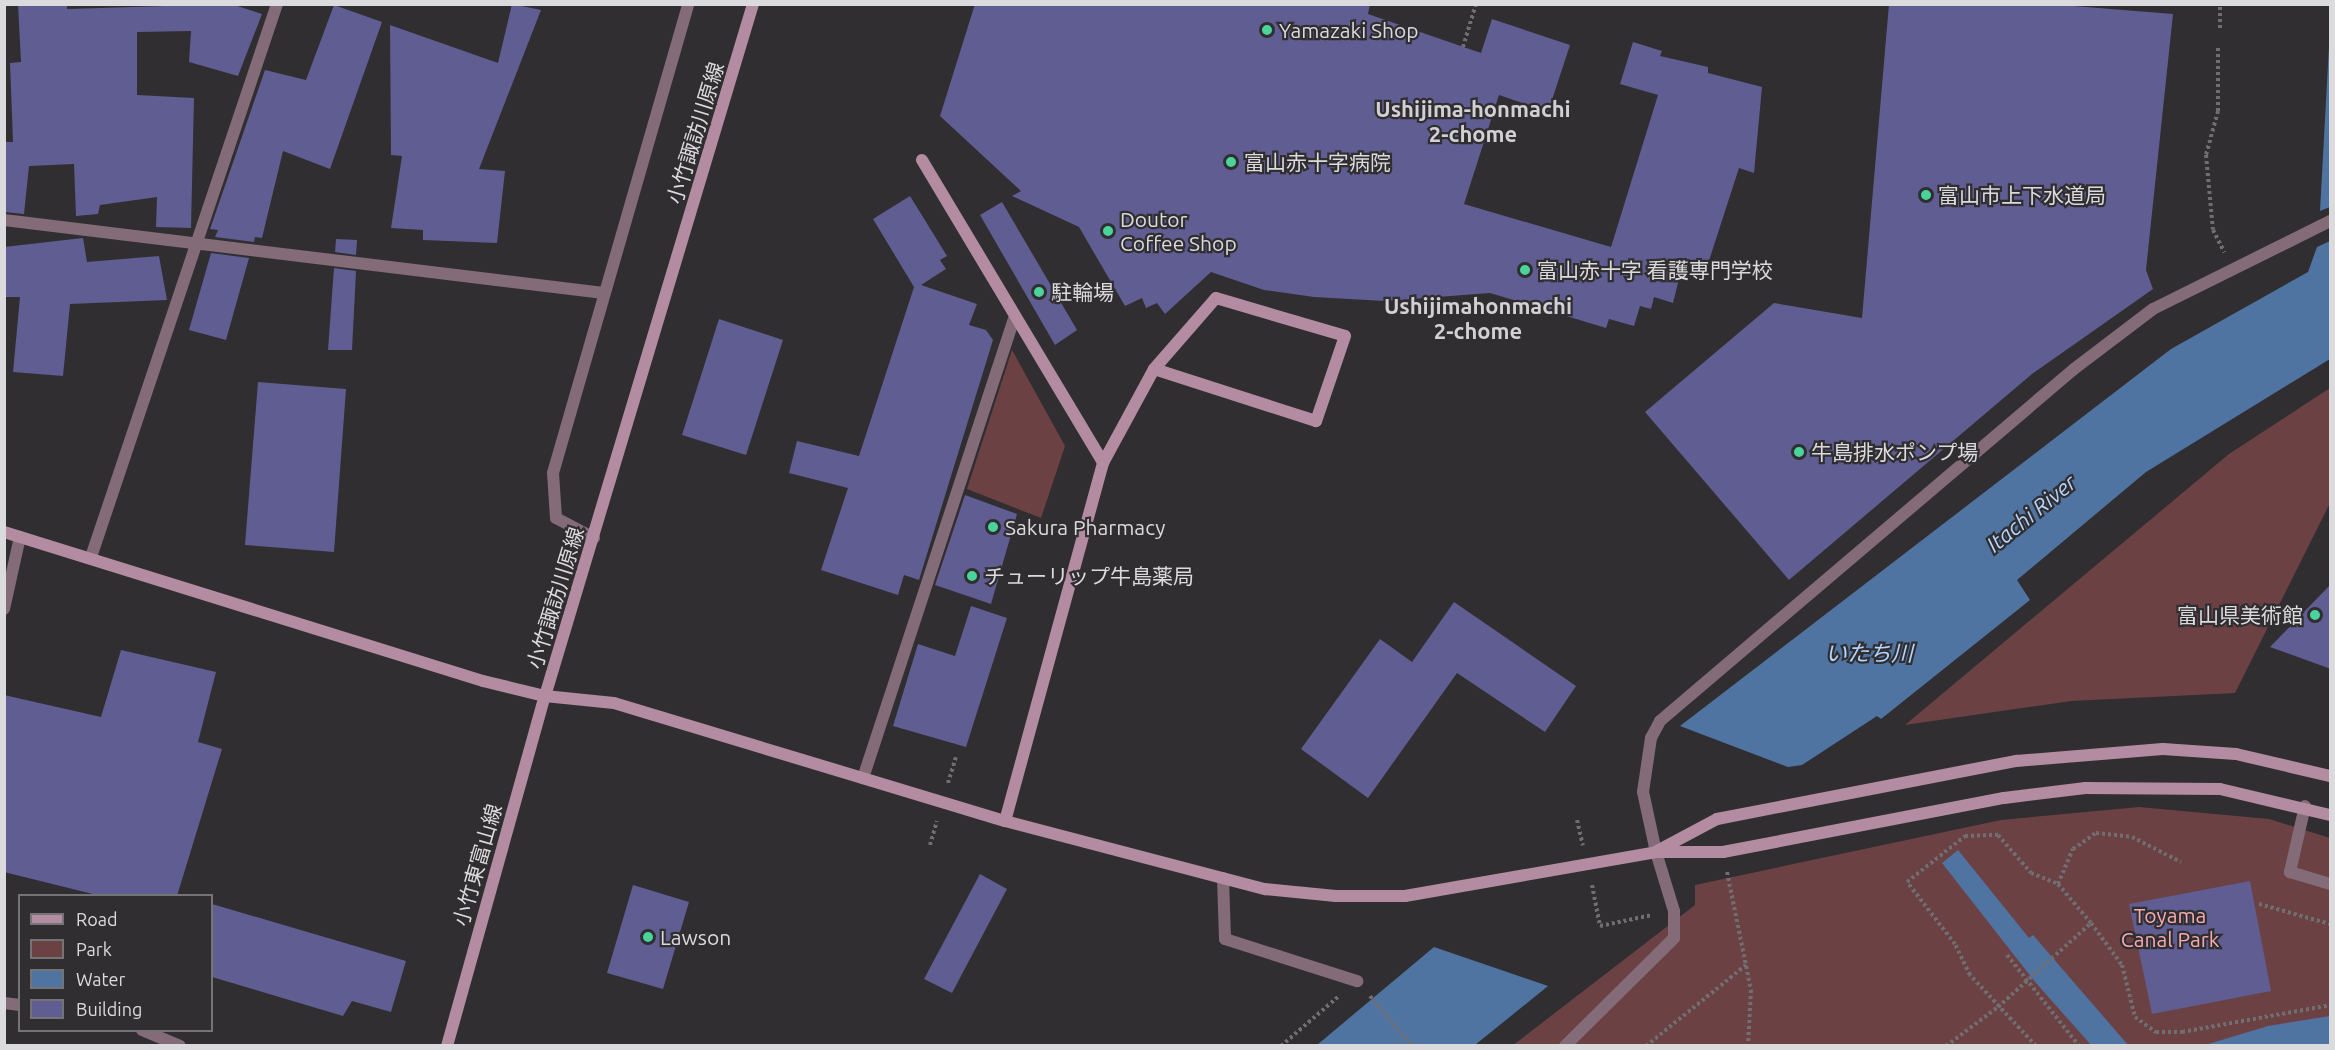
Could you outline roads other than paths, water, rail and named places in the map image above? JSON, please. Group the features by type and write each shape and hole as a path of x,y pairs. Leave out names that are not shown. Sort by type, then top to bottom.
{"street":[{"path":"90,557 194,245 278,4"},
{"path":"594,538 556,518 553,473 688,4"},
{"name":"小竹諏訪川原線","path":"4,532 483,681 545,696 753,4"},
{"path":"922,160 1014,319 1103,463"},
{"path":"4,220 194,245 604,293"},
{"path":"1565,1046 1674,938 1674,911 1656,852 1643,792 1651,738 1660,721 2074,369 2153,309 2310,229 2331,221"},
{"path":"1005,821 1103,463 1154,369 1216,298 1345,336 1316,421 1154,369"},
{"path":"863,778 1014,319"},
{"path":"4,609 20,537"},
{"path":"545,696 614,703 1005,821 1265,889 1336,896 1405,896 1656,852 1723,852 2004,798 2085,788 2220,789 2305,806 2331,815"},
{"name":"小竹東富山線","path":"447,1046 545,696"},
{"path":"1656,852 1717,819 2016,761 2163,749 2236,754 2331,776"},
{"path":"2305,806 2290,872 2331,884"},
{"path":"1222,878 1225,939 1357,981"},
{"path":"147,1032 180,1046"}],"water":[{"path":"2330,28 2330,207 2320,211"},
{"name":"いたち川","path":"2330,241 2330,359 2146,472 2017,580 2030,600 1881,719 1877,716 1802,765 1788,767 1680,726 2171,349 2308,272 2317,247"},
{"path":"1958,850 2029,938 2033,935 2128,1045 2091,1045 2036,983 1942,863"},
{"path":"1434,947 1548,986 1475,1045 1317,1045"},
{"path":"2330,1016 2330,1045 2205,1045 2268,1026"}],"place":[{"name":"Yamazaki Shop","path":"1267,30"},
{"name":"富山赤十字病院","path":"1231,162"},
{"name":"富山市上下水道局","path":"1926,195"},
{"name":"Doutor Coffee Shop","path":"1108,231"},
{"name":"富山赤十字 看護専門学校","path":"1525,270"},
{"name":"駐輪場","path":"1039,292"},
{"name":"牛島排水ポンプ場","path":"1799,452"},
{"name":"Sakura Pharmacy","path":"993,527"},
{"name":"チューリップ牛島薬局","path":"972,576"},
{"name":"富山県美術館","path":"2315,615"},
{"name":"Lawson","path":"648,937"}],"district":[{"name":"Ushijima-honmachi 2-chome","path":"1473,120"},
{"name":"Ushijimahonmachi 2-chome","path":"1478,318"}],"water label":[{"name":"Itachi River","path":"2031,513"}],"park label":[{"name":"Toyama Canal Park","path":"2170,927"}]}
